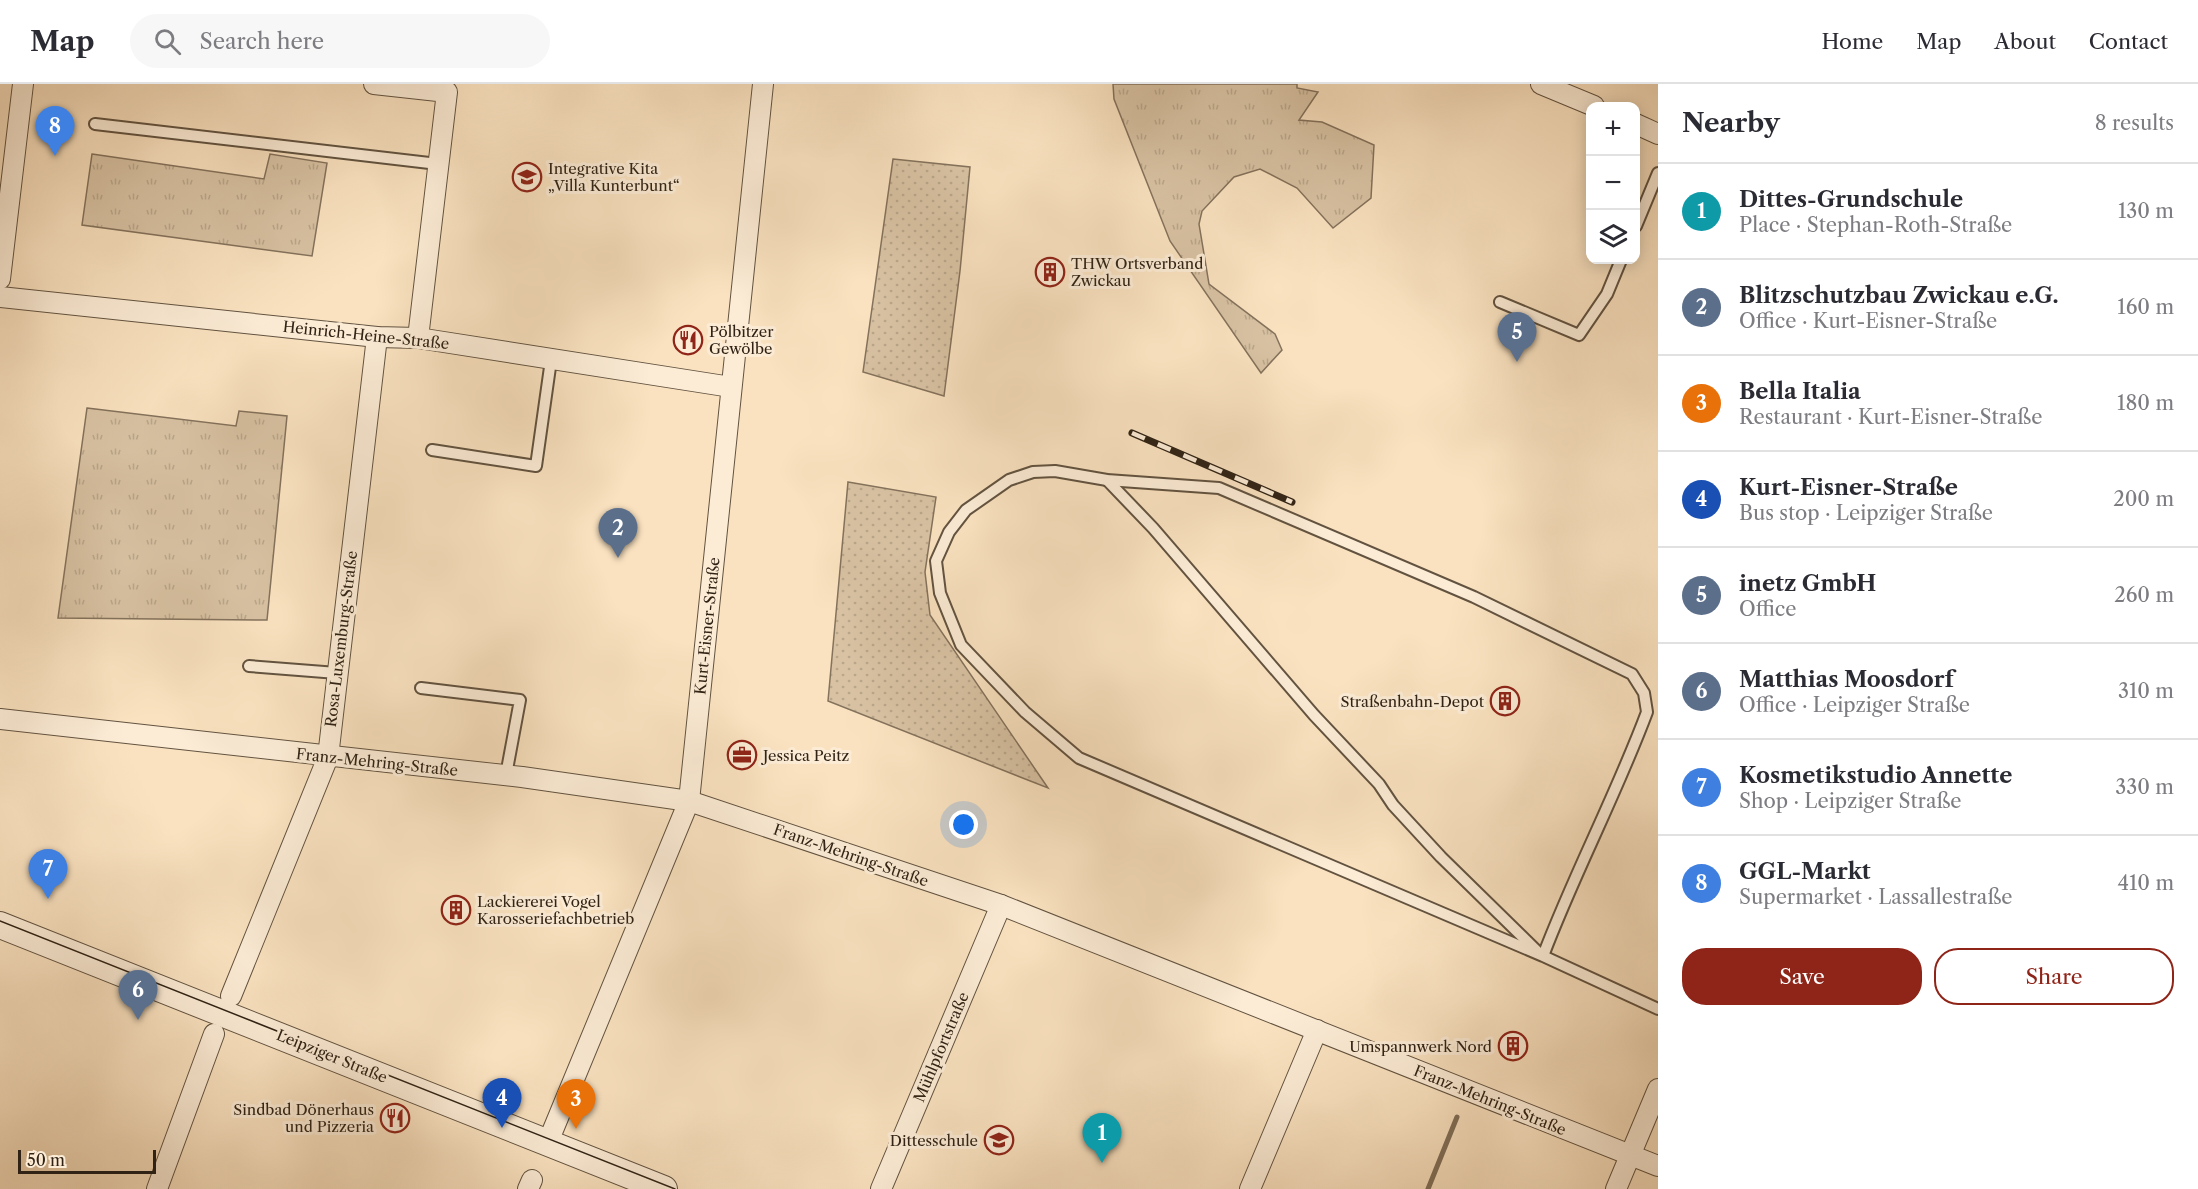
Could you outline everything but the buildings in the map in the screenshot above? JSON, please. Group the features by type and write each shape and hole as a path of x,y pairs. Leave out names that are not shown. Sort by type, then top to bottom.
{"street":[{"path":"0,279 23,84"},
{"path":"374,84 447,92 418,338"},
{"name":"Kurt-Eisner-Straße","path":"548,1142 689,801 763,84"},
{"path":"1541,84 1586,103"},
{"path":"1640,126 1658,134"},
{"name":"Heinrich-Heine-Straße","path":"0,297 377,337 418,338 731,387"},
{"name":"Rosa-Luxemburg-Straße","path":"231,996 328,757 377,337"},
{"name":"Franz-Mehring-Straße","path":"0,719 506,776 689,801 1001,906 1658,1166"},
{"name":"Mühlpfortstraße","path":"881,1189 1001,906"},
{"name":"Leipziger Straße","path":"0,925 664,1189"},
{"path":"1250,1189 1317,1030"},
{"path":"157,1189 214,1034"},
{"path":"1616,1189 1658,1089"}],"lane":[{"path":"95,124 438,164"},
{"path":"1640,214 1658,173"},
{"path":"1500,302 1579,335 1607,294 1619,264"},
{"path":"432,450 536,466 551,360"},
{"path":"1543,956 1564,900 1579,871 1647,712 1644,693 1632,674 1474,597 1219,488 1107,480 1054,471 1033,472 1009,480 966,510 949,532 936,561 940,593 961,645 1025,712 1079,758 1543,956 1658,1009"},
{"path":"1107,480 1160,537 1314,715 1379,784 1393,805 1441,857 1543,956"},
{"path":"249,666 337,673"},
{"path":"421,688 520,700 506,776"}],"green space":[{"path":"1113,84 1297,84 1297,88 1318,92 1299,120 1322,122 1374,145 1371,198 1333,228 1297,188 1260,169 1234,177 1202,211 1199,224 1209,284 1275,334 1282,350 1261,373 1170,241 1114,99"},
{"path":"92,154 264,179 270,154 327,163 312,256 82,225"},
{"path":"893,159 970,167 944,396 863,372"},
{"path":"87,408 236,426 239,411 287,416 267,620 58,618"},
{"path":"848,482 936,497 925,572 930,615 1048,788 828,701"}],"waterway":[{"path":"1428,1189 1457,1117"}],"tram line":[{"path":"0,921 675,1189"}],"railway":[{"path":"1132,433 1292,502"}],"place":[{"name":"GGL-Markt","path":"55,156"},
{"name":"Integrative Kita „Villa Kunterbunt“","path":"527,177"},
{"name":"THW Ortsverband Zwickau","path":"1050,272"},
{"name":"Pölbitzer Gewölbe","path":"688,340"},
{"name":"inetz GmbH","path":"1517,362"},
{"name":"Blitzschutzbau Zwickau e.G.","path":"618,558"},
{"name":"Straßenbahn-Depot","path":"1505,701"},
{"name":"Jessica Peitz","path":"742,755"},
{"name":"Kosmetikstudio Annette","path":"48,899"},
{"name":"Lackiererei Vogel Karosseriefachbetrieb","path":"456,910"},
{"name":"Matthias Moosdorf","path":"138,1020"},
{"name":"Umspannwerk Nord","path":"1513,1046"},
{"name":"Sindbad Dönerhaus und Pizzeria","path":"395,1118"},
{"name":"Kurt-Eisner-Straße","path":"502,1128"},
{"name":"Bella Italia","path":"576,1129"},
{"name":"Dittesschule","path":"999,1140"},
{"name":"Dittes-Grundschule","path":"1102,1163"}]}
